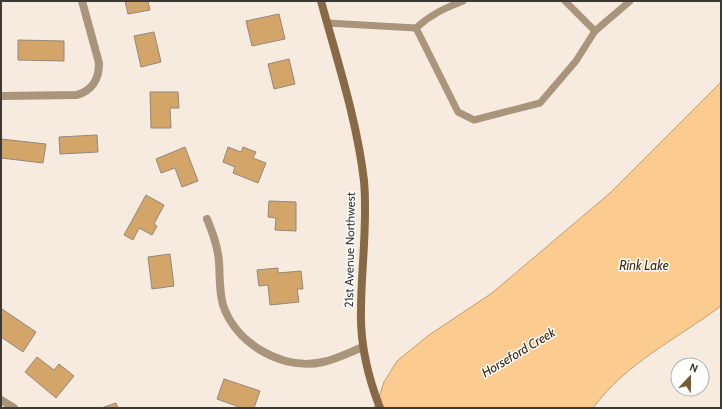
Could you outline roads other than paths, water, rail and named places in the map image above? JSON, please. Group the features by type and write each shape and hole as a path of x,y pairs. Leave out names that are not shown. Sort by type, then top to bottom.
{"street":[{"path":"1,96 77,95 89,90 98,76 99,63 82,1"},
{"name":"21st Avenue Northwest","path":"321,1 348,100 356,134 364,181 365,218 360,312 363,347 370,383 380,408"},
{"path":"207,219 217,249 220,289 224,306 234,325 252,344 275,358 303,364 323,362 363,347"},
{"path":"1,400 14,408"}],"lane":[{"path":"327,23 416,28 426,19 444,8 463,1"},
{"path":"565,1 595,31"},
{"path":"416,28 458,112 474,120 540,102 576,61 595,31 630,1"}],"water":[{"name":"Rink Lake","path":"721,82 721,306 637,364 606,392 593,408 373,408 377,404 384,382 397,361 429,335 492,293 610,193"}],"water label":[{"name":"Horseford Creek","path":"518,352"}]}
